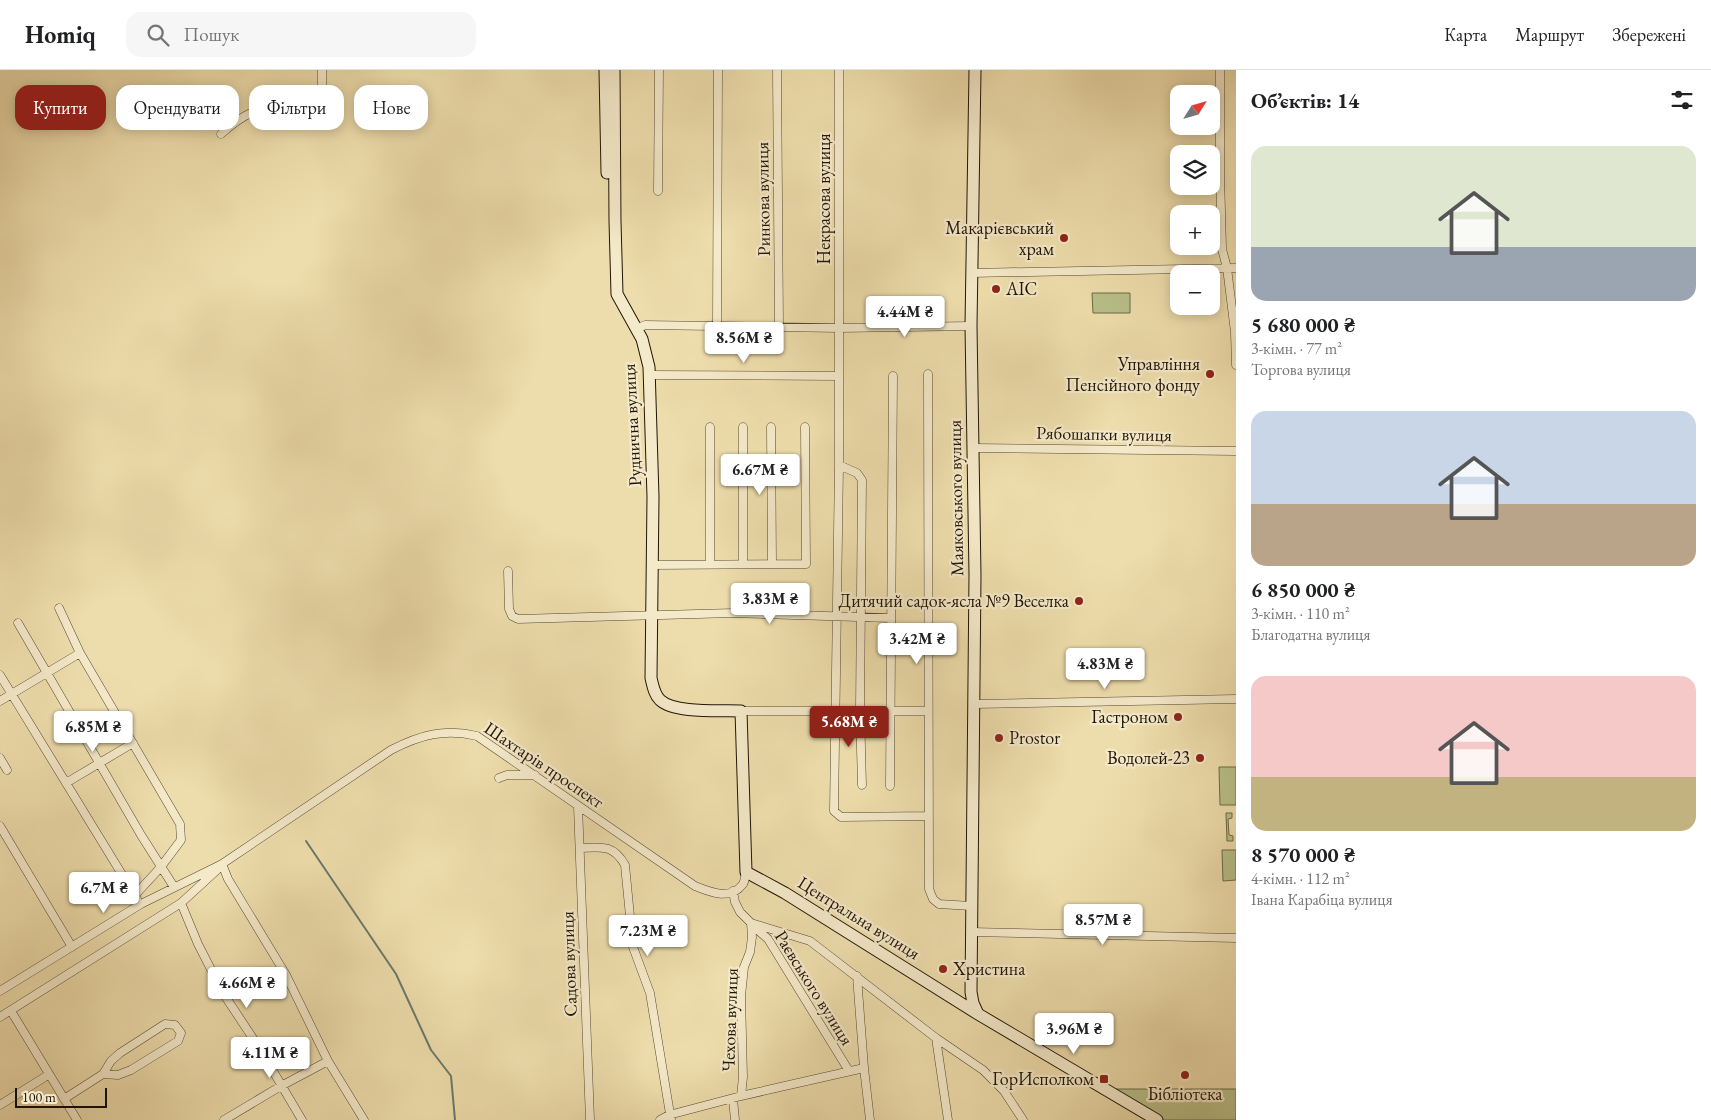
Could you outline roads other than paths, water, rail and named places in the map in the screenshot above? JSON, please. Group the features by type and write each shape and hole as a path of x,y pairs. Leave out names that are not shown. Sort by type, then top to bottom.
{"main road":[{"path":"605,70 609,295 649,371"},
{"name":"Руднична вулиця","path":"614,70 617,294 642,339 649,371 653,497 650,678 654,691 660,700 670,706 684,709 741,711"},
{"name":"Маяковського вулиця","path":"975,70 971,326 975,575 971,992 978,1014"},
{"path":"741,711 745,878"},
{"name":"Центральна вулиця","path":"745,878 785,893 978,1014 1157,1120"}],"street":[{"path":"221,134 236,120 260,109 285,106 310,108 317,105 322,87 322,70"},
{"path":"658,191 659,70"},
{"path":"717,326 718,70"},
{"name":"Ринкова вулиця","path":"777,70 779,327"},
{"name":"Некрасова вулиця","path":"839,70 839,465 834,811 841,817 929,816"},
{"path":"1220,70 1222,249 1235,332 1236,364"},
{"path":"972,273 1236,268"},
{"path":"636,329 646,325 838,328 971,326"},
{"path":"649,371 839,376"},
{"path":"928,374 930,889 933,899 939,904 971,906"},
{"path":"890,786 893,376"},
{"path":"710,427 710,564"},
{"path":"743,427 743,564"},
{"path":"771,427 772,564"},
{"path":"651,565 806,564 805,427"},
{"name":"Рябошапки вулиця","path":"973,448 1236,451"},
{"path":"839,465 857,473 862,480 860,711 862,785"},
{"path":"508,571 509,609 512,616 518,619 733,613 890,618"},
{"path":"59,608 80,653 180,824 181,840 160,868 135,895"},
{"path":"18,622 160,868 174,887"},
{"path":"0,701 80,653"},
{"path":"0,675 141,904"},
{"path":"974,704 1236,699"},
{"name":"Руднична вулиця","path":"741,711 928,711"},
{"name":"Шахтарів проспект","path":"0,990 141,904 222,864 391,750 419,738 450,732 477,736 695,886 723,895 733,891"},
{"path":"66,783 133,743"},
{"path":"0,758 7,770"},
{"path":"499,778 507,775 535,775"},
{"name":"Садова вулиця","path":"578,806 590,1120"},
{"path":"0,826 72,947"},
{"path":"580,848 607,847 619,855 624,865 633,947 650,993 670,1118"},
{"path":"222,864 228,879 286,975 328,1060 364,1120"},
{"name":"Шахтарів проспект","path":"0,1017 181,903 222,864"},
{"path":"745,878 733,891 735,902 740,912 751,923 810,941 936,1038 983,1070 1004,1091 1023,1120"},
{"path":"181,903 198,944 223,993 302,1120"},
{"name":"Раєвського вулиця","path":"751,923 768,939 849,1071"},
{"name":"Чехова вулиця","path":"735,1120 737,1097 743,1077 741,996 744,967 750,952 751,923"},
{"path":"971,932 1236,938"},
{"path":"856,976 870,1120"},
{"path":"11,1011 76,1120"},
{"path":"64,1099 103,1074 111,1061 120,1053 165,1024 175,1025 181,1033 178,1041 131,1070 118,1075 103,1074"},
{"path":"936,1038 948,1120"},
{"path":"224,1120 328,1060"},
{"path":"660,1120 737,1097 864,1068"},
{"path":"0,1105 48,1075"},
{"path":"1014,1107 1018,1120"}],"waterway":[{"path":"306,841 396,974 431,1050 451,1076 455,1120"}],"place":[{"name":"Макарієвський храм","path":"1064,238"},
{"name":"АІС","path":"996,289"},
{"name":"Управління Пенсійного фонду","path":"1210,374"},
{"name":"Дитячий садок-ясла №9 Веселка","path":"1079,601"},
{"name":"Гастроном","path":"1178,717"},
{"name":"Prostor","path":"999,738"},
{"name":"Водолей-23","path":"1200,758"},
{"name":"Христина","path":"943,969"},
{"name":"Бібліотека","path":"1185,1075"},
{"name":"ГорИсполком","path":"1104,1079"}]}
